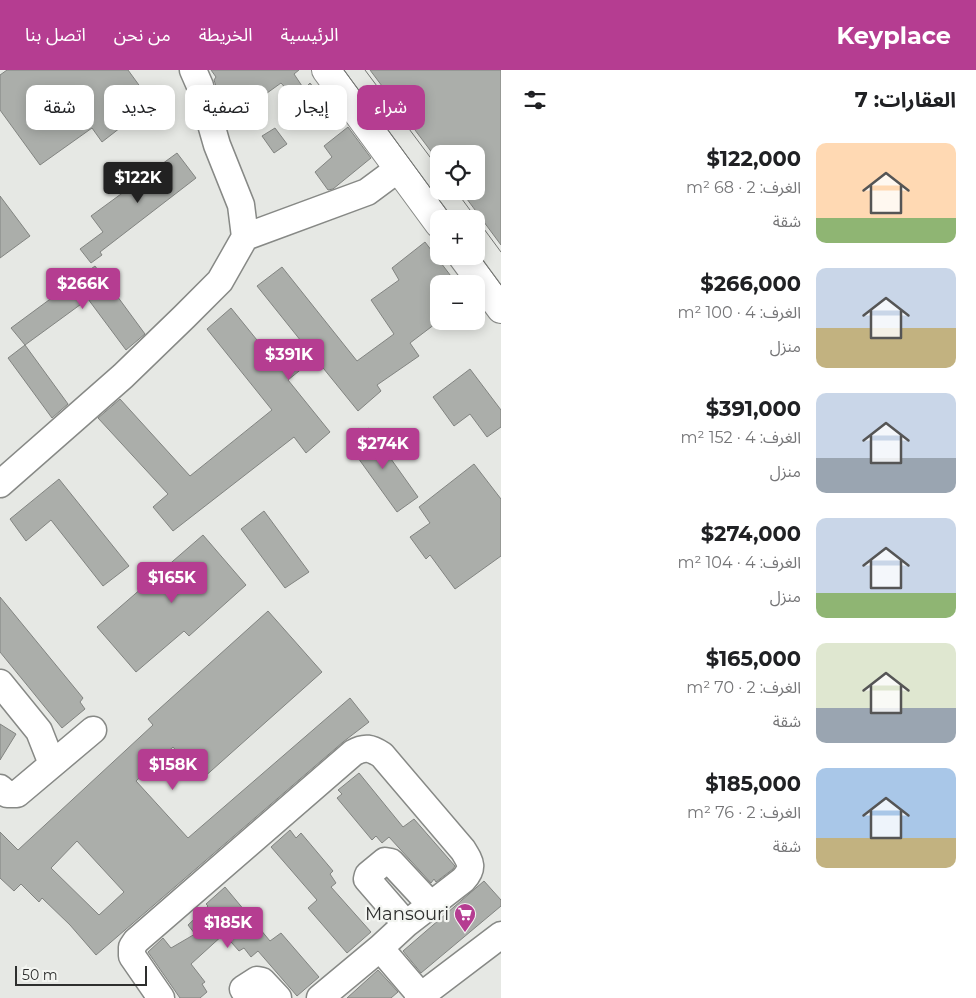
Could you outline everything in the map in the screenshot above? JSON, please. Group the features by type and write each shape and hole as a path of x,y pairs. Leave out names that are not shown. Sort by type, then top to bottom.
{"main road":[{"path":"326,70 430,212"},
{"path":"469,265 501,309"}],"street":[{"path":"0,484 123,376 220,281 244,237 241,205 217,145 200,86 193,70"},
{"path":"244,237 367,192 398,169"},
{"path":"0,683 39,731 52,764"},
{"path":"0,788 7,794 17,794 93,730"},
{"path":"161,998 132,956 132,947 136,941 353,752 363,747 372,748 382,755 463,850 471,862 470,872 320,998"},
{"path":"406,924 368,879 368,875 385,861 391,862 431,905"},
{"path":"380,948 419,997 501,935"},
{"path":"249,998 243,990 256,980 262,982 278,998"}],"building":[{"path":"7,70 128,70 139,85 104,85 104,130 117,130 102,142 93,130 94,85 26,85 26,130 89,130 40,165 0,110 0,75"},
{"path":"211,70 299,70 294,74 301,85 283,85 281,83 268,92 268,85 216,85 214,80 216,77"},
{"path":"370,70 501,70 501,245 485,223 485,210 475,210 468,200 485,200 485,145 430,145 430,150 415,130 425,130 425,85 381,85"},
{"path":"275,128 287,144 274,153 262,136"},
{"path":"347,128 371,158 333,189 328,190 315,172 332,157 324,146 344,130 347,130"},
{"path":"177,153 196,178 100,252 102,255 91,263 80,249 103,232 91,216"},
{"path":"0,196 30,236 0,258"},
{"path":"425,242 430,249 430,265 443,265 450,275 430,275 430,328 410,343 419,356 377,385 381,391 358,411 315,358 288,380 330,432 306,453 294,437 173,531 153,507 168,494 98,418 120,399 190,476 272,410 207,329 231,308 274,361 301,341 257,286 282,267 357,361 394,334 371,300 399,280 392,268"},
{"path":"95,266 145,334 126,350 88,299 25,345 11,328"},
{"path":"25,345 68,404 52,418 8,358"},
{"path":"470,369 501,410 501,427 487,437 470,414 454,426 433,397"},
{"path":"369,428 418,497 397,512 348,444"},
{"path":"474,464 501,499 501,556 455,589 430,555 426,559 410,537 430,523 419,507"},
{"path":"59,479 129,566 103,586 51,520 26,541 10,519"},
{"path":"264,511 309,572 285,588 241,529"},
{"path":"203,535 246,585 189,636 184,631 136,672 97,627"},
{"path":"0,597 83,698 80,702 85,709 62,728 0,652"},
{"path":"268,611 322,672 202,779 173,747 136,781 188,838 350,698 369,722 343,742 96,955 70,925 42,898 39,902 21,884 14,891 0,878 0,832 18,850 153,725 148,719","holes":["77,841 124,892 99,915 51,868"]},
{"path":"0,724 16,734 0,760"},
{"path":"359,773 403,827 414,819 455,866 453,869 436,882 434,879 431,883 389,837 382,843 376,836 372,840 337,798 342,794 338,790"},
{"path":"290,830 296,838 301,833 333,871 330,874 336,883 331,887 371,932 347,953 308,908 317,900 271,847"},
{"path":"484,881 501,900 501,906 421,973 403,951"},
{"path":"225,887 270,941 281,933 319,977 297,996 258,951 251,957 244,948 239,951 224,934 191,964 205,982 202,984 207,992 200,998 180,998 148,952 163,938 171,948 195,934 188,925 208,906 206,904"},
{"path":"378,970 398,992 391,998 347,998"}],"tram line":[{"path":"344,70 446,210"},
{"path":"365,70 430,157"},
{"path":"463,200 501,252"},
{"path":"485,263 501,285"}],"place":[{"name":"Mansouri","path":"465,933"}]}
